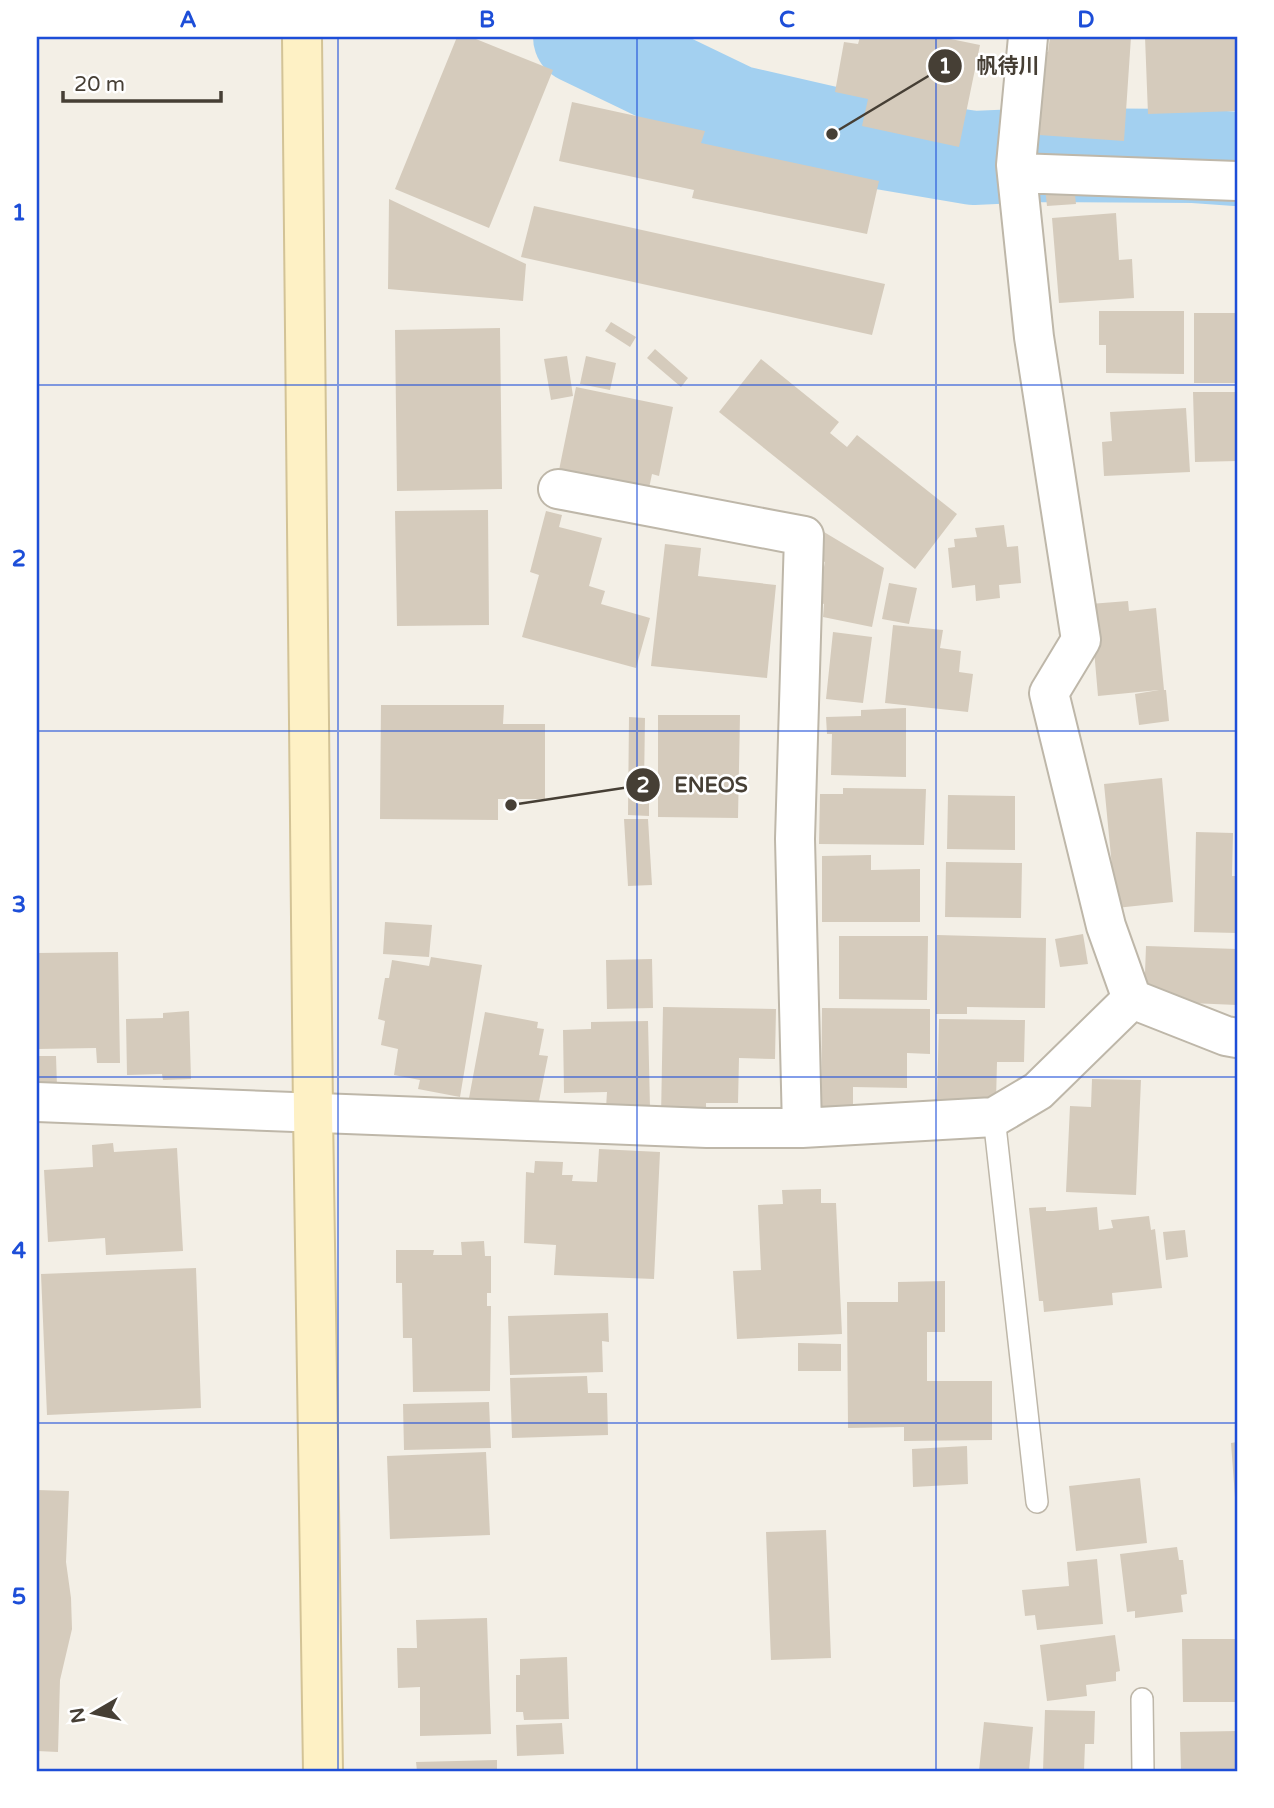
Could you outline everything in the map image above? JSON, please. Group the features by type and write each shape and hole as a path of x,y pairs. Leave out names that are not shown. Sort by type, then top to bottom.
{"street":[{"path":"302,37 323,1771"},
{"path":"1028,37 1016,165 1034,337 1080,640 1049,693 1107,926 1132,999 1237,1038"},
{"path":"1017,173 1237,181"},
{"path":"558,489 804,536 795,839 802,1128"},
{"path":"37,1102 707,1128 802,1128 994,1117 1038,1091 1132,999"}],"lane":[{"path":"994,1117 1037,1502"},
{"path":"1142,1699 1143,1771"}],"building":[{"path":"457,37 471,37 553,70 489,228 395,189"},
{"path":"860,37 941,37 980,45 959,147 862,126 868,99 835,92 844,42 858,44"},
{"path":"1050,37 1131,37 1124,141 1039,135 1044,52 1048,52"},
{"path":"1145,37 1237,37 1237,111 1148,114"},
{"path":"572,102 705,131 701,143 879,181 867,234 692,198 694,190 559,161"},
{"path":"1074,186 1076,204 1047,206 1045,188"},
{"path":"389,199 526,264 523,301 388,289"},
{"path":"534,206 885,284 872,335 521,257"},
{"path":"1116,213 1119,260 1132,259 1134,298 1059,303 1052,218"},
{"path":"1099,311 1184,311 1184,374 1106,373 1106,345 1099,345"},
{"path":"1194,313 1237,313 1237,383 1194,383"},
{"path":"611,322 636,337 630,347 605,331"},
{"path":"500,328 502,489 397,491 395,330"},
{"path":"655,349 688,378 681,387 647,358"},
{"path":"567,356 573,396 551,400 544,359"},
{"path":"586,356 616,363 610,390 580,384"},
{"path":"761,359 839,422 830,433 847,447 857,435 957,514 915,569 719,412"},
{"path":"576,387 673,407 659,476 652,474 648,493 558,475"},
{"path":"1193,392 1237,392 1237,461 1195,462"},
{"path":"1186,408 1190,472 1104,476 1102,442 1112,441 1110,412"},
{"path":"488,510 489,625 397,626 395,511"},
{"path":"546,511 562,515 559,527 602,538 589,586 605,591 601,604 650,618 636,668 522,637 539,575 530,572"},
{"path":"1004,525 1007,547 1018,546 1021,583 999,585 1000,598 976,601 975,585 952,588 948,548 955,547 954,539 977,537 975,528"},
{"path":"824,532 884,568 872,627 823,617 824,604 817,602 825,562 818,560"},
{"path":"665,544 701,548 698,576 776,585 767,678 651,666"},
{"path":"889,583 917,588 909,624 882,619"},
{"path":"1128,601 1129,611 1156,608 1169,721 1139,725 1135,694 1159,690 1098,696 1090,604"},
{"path":"893,625 943,630 940,648 961,651 959,672 973,674 968,712 885,703"},
{"path":"833,632 872,637 863,703 826,699"},
{"path":"381,705 504,705 503,724 545,724 545,799 498,799 498,820 380,819"},
{"path":"906,708 906,777 831,775 832,734 827,734 826,717 861,716 861,710"},
{"path":"658,715 740,715 738,818 658,817"},
{"path":"629,717 645,718 644,785 649,785 649,816 628,815"},
{"path":"1162,778 1173,902 1116,908 1104,784"},
{"path":"843,788 926,789 924,845 819,844 820,794 843,794"},
{"path":"948,795 1015,796 1015,850 947,849"},
{"path":"624,819 648,819 652,885 628,886"},
{"path":"1196,832 1233,833 1232,876 1237,876 1237,933 1194,932"},
{"path":"871,855 871,870 920,869 920,922 822,922 822,856"},
{"path":"946,862 1022,863 1021,918 945,917"},
{"path":"385,922 432,925 429,957 383,954"},
{"path":"1083,934 1088,964 1060,967 1055,939"},
{"path":"937,935 1046,938 1045,1008 967,1007 967,1014 936,1014"},
{"path":"839,936 928,936 927,1000 839,999"},
{"path":"1146,946 1237,949 1237,1005 1144,1001"},
{"path":"118,952 120,1063 97,1063 96,1048 37,1049 37,953"},
{"path":"431,957 482,965 460,1097 418,1089 420,1080 394,1075 398,1049 381,1045 385,1021 378,1019 385,978 389,978 392,960 429,966"},
{"path":"652,959 653,1008 607,1009 606,960"},
{"path":"663,1007 776,1009 775,1059 739,1058 738,1103 706,1103 706,1119 661,1118"},
{"path":"822,1008 930,1009 930,1054 907,1053 907,1088 853,1087 853,1111 821,1110"},
{"path":"189,1011 191,1079 163,1080 162,1074 127,1075 126,1019 163,1018 163,1013"},
{"path":"485,1012 538,1022 537,1028 544,1029 539,1055 548,1056 537,1111 467,1109"},
{"path":"939,1019 1025,1020 1024,1062 997,1062 996,1101 937,1100"},
{"path":"648,1021 650,1108 606,1108 607,1092 564,1093 563,1030 591,1029 591,1022"},
{"path":"37,1056 56,1056 57,1087 37,1087"},
{"path":"1092,1079 1141,1080 1136,1195 1066,1192 1070,1106 1091,1107"},
{"path":"113,1143 114,1152 177,1148 183,1251 106,1255 105,1238 48,1242 44,1170 93,1167 92,1145"},
{"path":"599,1149 660,1152 654,1279 554,1275 556,1245 524,1243 526,1172 534,1173 535,1161 563,1162 562,1175 573,1175 572,1181 597,1182"},
{"path":"821,1189 821,1203 836,1203 842,1334 737,1339 733,1271 761,1270 758,1205 783,1204 782,1190"},
{"path":"1046,1207 1046,1211 1053,1211 1097,1207 1099,1230 1113,1228 1111,1220 1149,1216 1151,1230 1155,1229 1162,1288 1112,1293 1113,1305 1044,1312 1043,1301 1039,1301 1029,1208"},
{"path":"1185,1230 1188,1257 1166,1260 1163,1232"},
{"path":"484,1241 485,1256 491,1256 491,1293 487,1293 487,1306 491,1306 490,1391 413,1392 412,1338 403,1338 402,1283 396,1283 396,1250 434,1250 433,1255 462,1255 461,1242"},
{"path":"196,1268 201,1408 47,1415 41,1274"},
{"path":"945,1281 945,1332 927,1332 927,1381 992,1381 992,1440 904,1441 904,1427 848,1428 847,1302 898,1302 898,1282"},
{"path":"608,1313 609,1342 602,1341 603,1372 510,1375 508,1316"},
{"path":"798,1343 841,1344 841,1371 798,1371"},
{"path":"587,1376 588,1393 607,1393 608,1435 512,1438 510,1378"},
{"path":"489,1402 491,1448 404,1450 403,1404"},
{"path":"1237,1442 1237,1497 1235,1497 1231,1443"},
{"path":"967,1446 968,1484 913,1487 912,1449"},
{"path":"486,1452 490,1535 390,1539 387,1456"},
{"path":"1140,1478 1147,1543 1076,1551 1069,1486"},
{"path":"37,1490 69,1491 66,1562 72,1629 60,1680 58,1752 37,1751"},
{"path":"826,1530 831,1658 771,1660 766,1532"},
{"path":"1177,1547 1179,1560 1183,1560 1187,1594 1181,1595 1183,1612 1135,1618 1135,1611 1127,1612 1120,1554"},
{"path":"1097,1559 1103,1624 1037,1630 1035,1615 1025,1616 1022,1590 1069,1586 1067,1562"},
{"path":"487,1618 491,1734 420,1736 420,1687 398,1688 397,1648 417,1648 416,1620"},
{"path":"1115,1635 1120,1671 1116,1672 1116,1681 1086,1685 1087,1696 1047,1701 1040,1645"},
{"path":"1182,1639 1237,1639 1237,1702 1183,1702"},
{"path":"567,1657 569,1719 524,1720 523,1712 516,1712 516,1675 520,1675 520,1659"},
{"path":"1045,1710 1095,1711 1094,1744 1085,1744 1084,1771 1043,1771"},
{"path":"984,1722 1033,1727 1029,1771 979,1771"},
{"path":"562,1723 564,1754 517,1756 516,1725"},
{"path":"1237,1731 1237,1771 1181,1771 1180,1732"},
{"path":"497,1760 497,1771 417,1771 416,1762"}],"waterway":[{"path":"580,37 736,112 832,134 973,158 1040,155 1195,156 1237,159"}],"place":[{"name":"帆待川","path":"832,134"},
{"name":"ENEOS","path":"511,805"}]}
